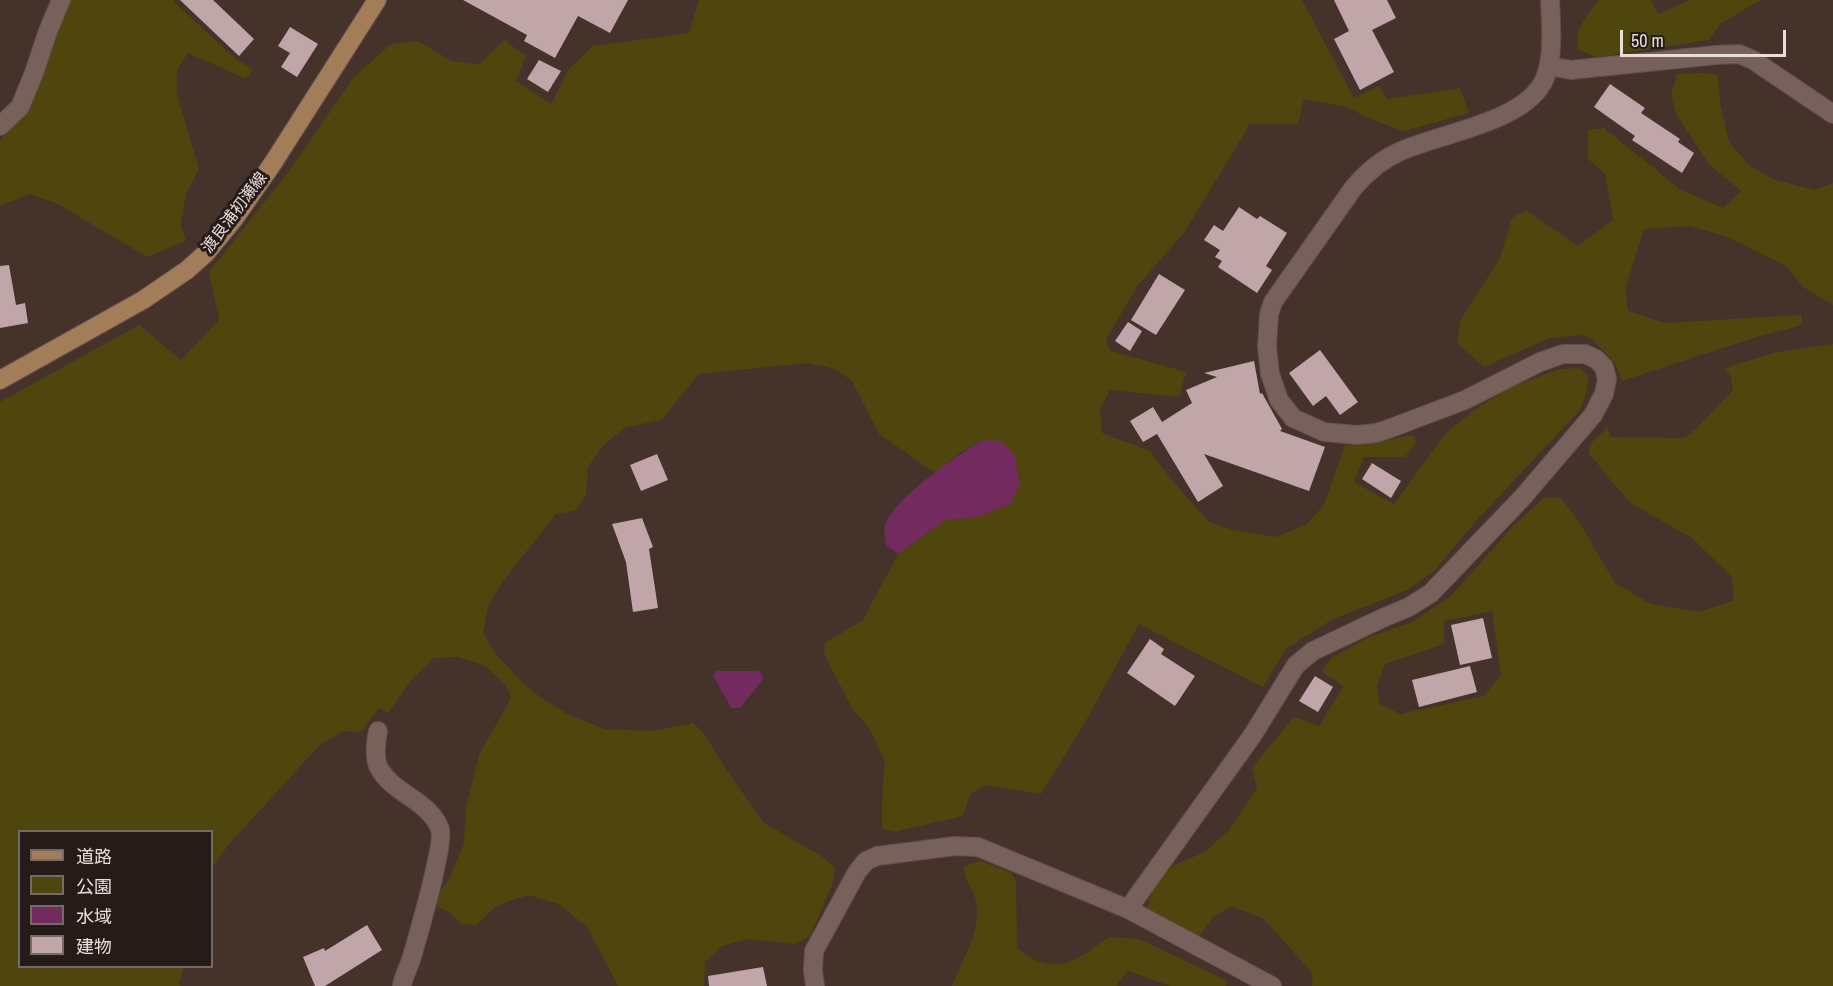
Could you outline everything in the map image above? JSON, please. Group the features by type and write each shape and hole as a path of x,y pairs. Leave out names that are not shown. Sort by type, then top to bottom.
{"main road":[{"name":"渡良浦初瀬線","path":"0,380 143,300 206,253 234,219 273,163 377,0"}],"street":[{"path":"0,126 20,107 61,0"},
{"path":"1128,909 1252,736 1296,665 1313,651 1409,607 1431,594 1522,498 1593,415 1604,394 1606,379 1604,367 1596,359 1585,354 1563,354 1540,362 1465,400 1424,417 1376,433 1342,434 1324,432 1293,418 1279,400 1270,374 1267,329 1273,302 1354,187 1367,172 1400,151 1490,121 1513,110 1538,90 1549,66 1550,0"},
{"path":"1549,66 1571,70 1739,54 1753,60 1833,114"},
{"path":"378,731 376,742 378,766 389,781 433,814 441,832 422,921 402,986"},
{"path":"815,986 814,951 866,861 877,856 955,846 978,848 1128,909 1272,986"}],"green space":[{"path":"68,0 175,0 174,2 237,60 253,69 246,79 188,53 177,70 177,94 199,169 186,194 181,225 186,241 147,257 58,204 30,194 0,206 0,140 32,104 50,43"},
{"path":"699,0 1302,0 1354,98 1379,86 1387,99 1460,88 1469,113 1403,131 1346,107 1304,99 1298,124 1250,124 1184,233 1138,285 1105,341 1111,351 1186,372 1179,397 1110,390 1100,409 1102,433 1150,451 1209,522 1230,529 1275,537 1306,525 1324,505 1345,445 1366,444 1414,435 1416,443 1405,457 1364,457 1354,482 1394,504 1446,433 1477,408 1513,386 1560,369 1579,368 1588,376 1587,391 1580,410 1477,520 1434,571 1407,590 1333,619 1286,649 1263,687 1139,624 1083,726 1041,794 985,785 970,795 963,816 893,832 882,828 885,762 870,729 853,710 824,654 825,643 863,620 898,554 945,520 977,517 983,440 960,453 935,473 879,434 852,381 835,369 807,363 699,374 661,420 624,428 601,448 588,467 586,495 575,511 556,514 504,580 489,604 483,633 496,654 526,686 569,715 605,729 652,731 693,723 703,732 763,822 824,858 835,868 832,885 810,936 794,944 749,939 722,946 705,962 704,986 618,986 587,927 559,904 528,895 498,905 476,925 462,924 452,914 437,906 441,890 448,881 464,844 466,807 479,755 511,698 506,685 484,665 458,657 434,658 412,679 388,713 379,708 361,732 343,731 319,746 230,843 213,866 213,830 18,830 18,968 184,968 179,984 181,986 0,986 0,402 139,325 181,360 219,320 209,272 289,171 354,77 391,44 417,41 452,61 480,64 504,40 526,56 516,81 551,104 569,69 593,46 689,33"},
{"path":"1599,0 1651,0 1658,14 1690,0 1761,0 1721,23 1709,40 1597,57 1578,50 1577,32"},
{"path":"1677,74 1718,75 1720,104 1729,142 1749,165 1775,180 1815,190 1833,183 1833,305 1803,287 1786,266 1725,236 1690,226 1644,229 1625,290 1628,311 1665,323 1801,315 1802,325 1756,337 1622,381 1615,363 1590,337 1579,335 1550,338 1484,367 1457,343 1460,321 1500,258 1512,218 1526,210 1578,246 1613,220 1605,174 1588,159 1588,130 1604,128 1681,190 1723,208 1741,191 1709,164 1676,114 1671,94"},
{"path":"1833,344 1833,986 1312,986 1313,974 1264,919 1232,906 1214,916 1199,937 1146,910 1154,884 1174,865 1205,852 1229,830 1257,788 1252,768 1294,717 1319,726 1344,686 1322,672 1331,658 1367,638 1412,622 1450,597 1512,527 1544,498 1560,497 1578,520 1615,583 1651,604 1699,612 1734,600 1732,577 1692,538 1632,504 1589,453 1591,443 1608,427 1610,437 1685,438 1733,390 1731,377 1724,368 1778,352","holes":["1492,611 1501,675 1484,696 1400,714 1380,704 1377,686 1385,664 1444,644 1444,621"]},
{"path":"980,861 1012,873 1016,882 1017,948 1034,960 1058,964 1084,955 1109,937 1139,939 1228,981 1225,986 1170,986 1128,971 1117,986 952,986 970,945 976,923 976,901 965,877 964,866"}],"water":[{"path":"983,440 1001,441 1014,454 1020,485 1010,504 977,517 945,520 898,554 886,545 885,526 899,504 927,479"},
{"path":"717,671 759,671 764,678 740,708 731,708 713,675"}],"building":[{"path":"180,0 213,0 254,39 239,56"},
{"path":"463,0 628,0 610,33 578,16 555,58 524,41 527,35"},
{"path":"1334,0 1387,0 1396,18 1372,30 1394,72 1360,90 1334,39 1349,31"},
{"path":"290,27 318,44 297,77 281,67 290,53 278,46"},
{"path":"539,60 561,71 548,92 527,79"},
{"path":"1610,84 1645,108 1641,113 1680,139 1678,142 1694,153 1682,173 1632,140 1635,136 1594,107"},
{"path":"1239,207 1257,219 1260,216 1287,233 1266,266 1272,270 1257,293 1218,267 1222,261 1215,257 1220,250 1204,240 1214,225 1223,231"},
{"path":"9,265 16,305 25,303 28,323 0,328 0,266"},
{"path":"1159,274 1185,290 1156,335 1131,320"},
{"path":"1128,322 1142,331 1130,351 1115,341"},
{"path":"1320,350 1358,402 1340,415 1326,396 1313,406 1289,373"},
{"path":"1254,361 1260,394 1262,393 1282,429 1280,431 1325,447 1309,491 1204,454 1223,486 1198,502 1157,434 1143,442 1130,421 1153,407 1162,422 1192,403 1186,390 1217,377 1204,373"},
{"path":"657,454 668,480 641,491 630,465"},
{"path":"1372,463 1401,481 1391,498 1362,479"},
{"path":"642,518 653,547 649,549 658,608 633,612 626,562 612,524"},
{"path":"1483,618 1492,658 1460,665 1451,625"},
{"path":"1150,639 1164,649 1161,654 1195,676 1175,706 1127,673"},
{"path":"1470,666 1477,692 1419,707 1412,680"},
{"path":"1315,676 1333,687 1318,712 1299,701"},
{"path":"367,925 382,950 325,986 315,986 303,957 324,948 325,951"},
{"path":"763,967 767,986 709,986 708,976"}]}
